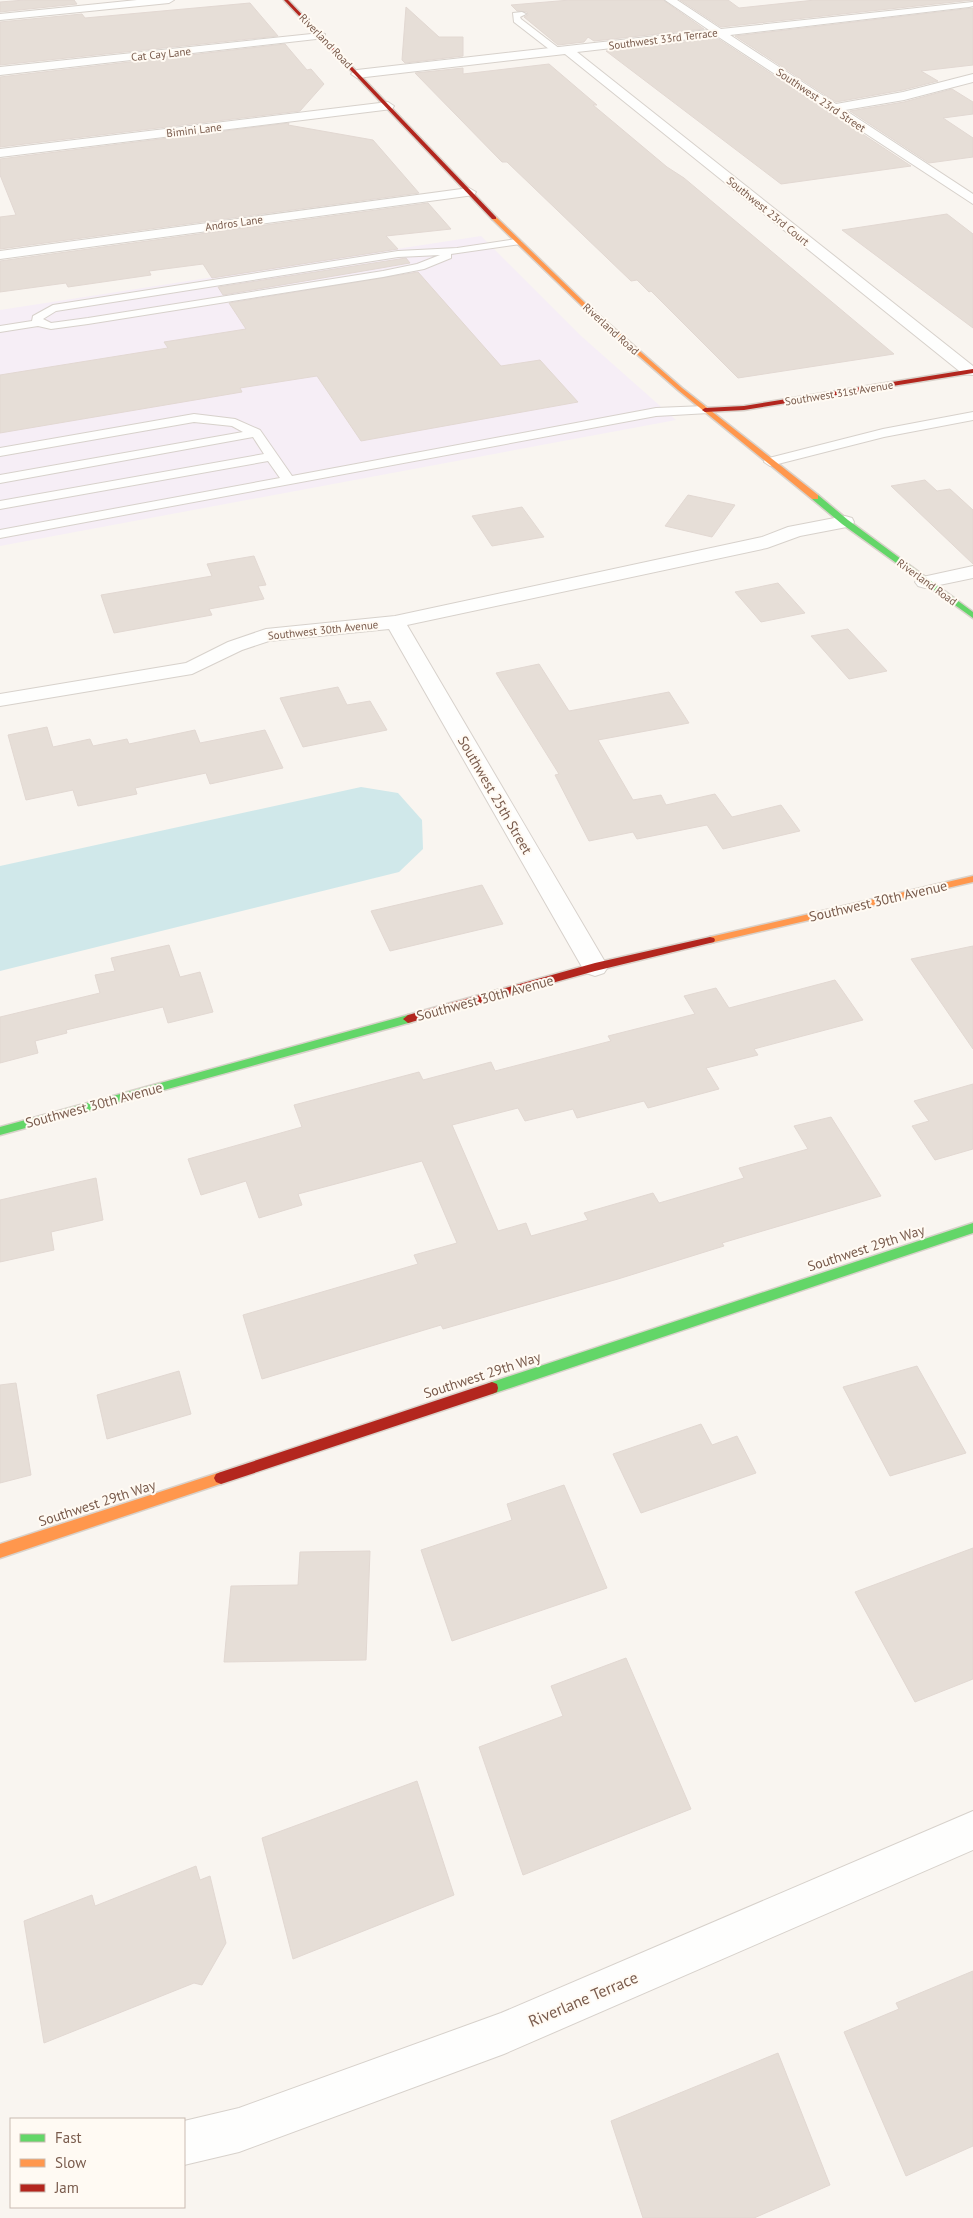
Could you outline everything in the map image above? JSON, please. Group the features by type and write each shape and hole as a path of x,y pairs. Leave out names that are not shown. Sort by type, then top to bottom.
{"street":[{"path":"0,17 110,3 169,0"},
{"name":"Riverland Road","path":"286,0 517,242 606,324 705,410 811,493 851,527 973,616"},
{"name":"Southwest 23rd Street","path":"670,0 973,200"},
{"name":"Southwest 33rd Terrace","path":"357,74 968,3"},
{"name":"Cat Cay Lane","path":"0,72 321,36"},
{"name":"Southwest 23rd Court","path":"562,51 971,371"},
{"path":"833,108 904,96 973,78"},
{"name":"Bimini Lane","path":"0,153 388,106"},
{"name":"Andros Lane","path":"0,255 469,192"},
{"name":"Southwest 31st Avenue","path":"705,410 744,408 971,371"},
{"name":"Southwest 30th Avenue","path":"0,700 192,668 235,646 266,635 395,622 767,542 784,546 851,527"},
{"path":"925,582 973,572"},
{"name":"Southwest 25th Street","path":"395,622 595,967"},
{"name":"Southwest 30th Avenue","path":"0,1131 595,967 973,879"},
{"name":"Southwest 29th Way","path":"0,1551 973,1228"},
{"name":"Riverlane Terrace","path":"185,2143 239,2130 504,2033 973,1830"}],"lane":[{"path":"522,14 516,16 517,20 562,51"},
{"path":"38,323 37,318 53,308 398,254 457,250 517,242"},
{"path":"0,330 38,323 52,326 88,321 420,268 457,250"},
{"path":"369,259 386,260 391,264 391,268 383,274"},
{"path":"88,321 93,334"},
{"path":"0,534 656,412 705,410"},
{"path":"770,462 883,433 973,416"},
{"path":"0,452 194,418 235,423 256,433 288,480"},
{"path":"0,479 256,433"},
{"path":"0,505 273,456"}],"shaded area":[{"path":"481,236 580,335 676,420 0,546 0,310"}],"water":[{"path":"361,787 398,793 422,820 423,849 399,872 0,971 0,866"}],"building":[{"path":"74,0 77,4 0,12 0,2"},
{"path":"570,0 663,0 704,29 594,41 588,37 584,42 558,45 524,17 528,15 527,12 517,11 511,5"},
{"path":"680,0 728,0 739,8 815,0 973,0 721,27"},
{"path":"250,3 278,36 0,65 0,22 82,14 85,18"},
{"path":"406,7 439,37 463,37 463,56 405,63 402,60"},
{"path":"973,8 973,65 921,71 938,81 903,90 836,102 735,36"},
{"path":"717,38 911,166 781,184 606,51"},
{"path":"285,44 307,70 311,69 324,84 300,111 0,147 0,77"},
{"path":"549,64 597,105 593,105 667,167 684,178 894,354 738,378 651,291 649,292 637,280 631,281 507,162 502,162 415,73 463,68 463,74"},
{"path":"952,89 973,102 973,114 943,118 973,138 973,157 929,163 850,111 904,102"},
{"path":"289,123 288,125 373,140 419,193 0,249 0,217 16,215 0,175 0,159"},
{"path":"428,203 451,229 386,236 398,249 212,278 203,264 149,271 151,275 68,287 66,283 0,292 0,261"},
{"path":"947,214 973,234 973,328 842,230"},
{"path":"406,258 410,263 223,295 218,287"},
{"path":"418,272 501,366 540,360 578,402 361,441 317,376 240,388 242,392 0,433 0,375 168,348 164,342 246,329 229,303"},
{"path":"925,480 937,491 950,489 973,510 973,564 891,486"},
{"path":"688,495 735,505 712,537 665,526"},
{"path":"522,507 544,537 492,546 472,516"},
{"path":"254,556 266,585 258,586 264,599 209,609 212,615 114,633 101,595 212,576 207,564"},
{"path":"778,583 805,613 761,622 735,592"},
{"path":"848,629 887,671 849,679 811,636"},
{"path":"539,664 569,711 669,692 689,723 598,740 633,800 661,795 666,805 715,794 732,817 781,805 800,831 723,849 707,825 637,839 633,832 589,841 555,775 559,774 496,673"},
{"path":"338,687 347,705 370,701 387,730 303,747 280,698"},
{"path":"47,727 53,747 90,739 93,746 127,739 129,744 195,730 200,743 265,730 283,768 210,784 206,773 135,788 137,794 78,806 73,790 26,800 8,735"},
{"path":"482,885 503,924 390,951 371,911"},
{"path":"169,945 180,977 200,972 213,1012 168,1023 163,1007 66,1030 67,1033 35,1041 38,1053 0,1063 0,1017 100,993 95,975 115,971 111,958"},
{"path":"973,946 973,1049 911,959"},
{"path":"835,980 863,1020 754,1049 758,1055 706,1068 719,1089 648,1108 644,1101 577,1118 573,1109 525,1121 518,1108 452,1125 498,1231 526,1223 531,1236 588,1220 584,1213 653,1193 659,1203 744,1178 739,1168 808,1149 794,1126 831,1117 881,1196 722,1243 724,1246 618,1279 443,1329 441,1325 262,1379 243,1315 418,1264 414,1255 457,1243 422,1161 298,1194 302,1205 259,1218 246,1181 201,1195 188,1159 302,1127 294,1105 419,1072 423,1080 491,1062 495,1071 611,1041 608,1036 695,1014 684,996 716,988 729,1008"},
{"path":"973,1084 973,1149 935,1160 912,1126 929,1121 914,1101"},
{"path":"96,1178 103,1220 51,1232 54,1250 0,1262 0,1200"},
{"path":"917,1366 966,1453 890,1476 843,1387"},
{"path":"179,1371 191,1414 107,1439 97,1395"},
{"path":"16,1383 31,1475 0,1483 0,1385"},
{"path":"701,1424 712,1445 737,1436 756,1473 641,1513 613,1454"},
{"path":"564,1485 607,1588 452,1641 421,1550 512,1520 507,1504"},
{"path":"973,1548 973,1679 915,1702 855,1592"},
{"path":"370,1551 366,1660 224,1662 231,1586 298,1585 300,1552"},
{"path":"626,1658 691,1809 523,1875 479,1747 563,1716 551,1686"},
{"path":"417,1781 454,1895 293,1959 262,1838"},
{"path":"196,1866 200,1880 210,1876 226,1943 202,1985 194,1983 44,2043 24,1921 92,1895 95,1906"},
{"path":"973,1971 973,2146 906,2176 844,2032 899,2009 896,2003"},
{"path":"778,2053 830,2185 754,2218 643,2218 611,2121"}],"traffic: fast":[{"path":"815,497 845,522 973,616"},
{"path":"0,1131 408,1019"},
{"path":"492,1388 973,1228"}],"traffic: slow":[{"path":"494,218 585,306 680,389 815,497"},
{"path":"710,940 973,879"},
{"path":"0,1551 221,1478"}],"traffic: jam":[{"path":"286,0 494,218"},
{"path":"705,410 744,408 973,371"},
{"path":"408,1019 595,967 710,940"},
{"path":"221,1478 492,1388"}]}
